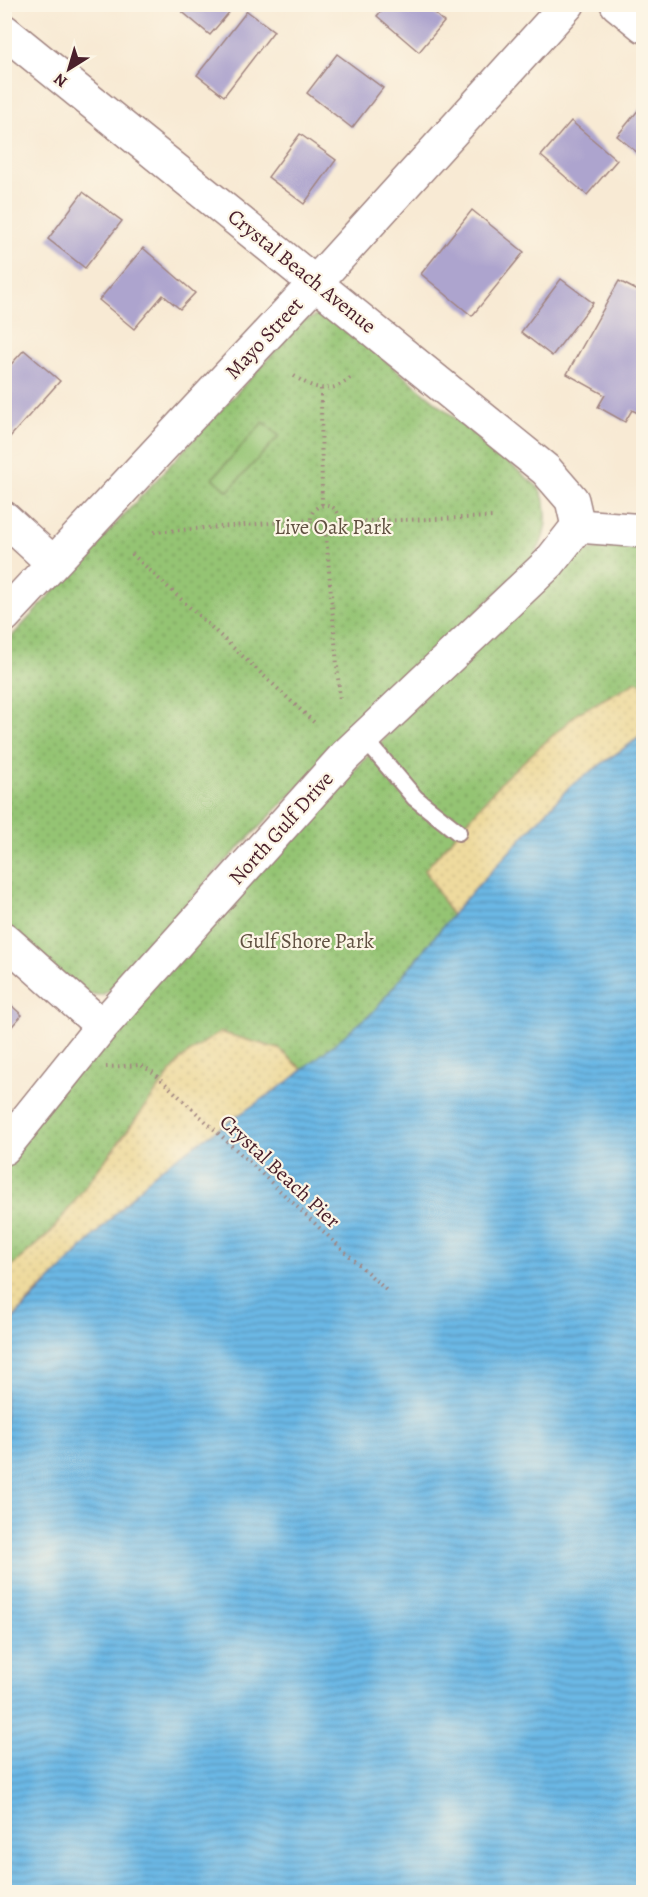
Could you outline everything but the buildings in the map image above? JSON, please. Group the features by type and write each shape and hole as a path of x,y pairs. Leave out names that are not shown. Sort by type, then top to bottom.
{"street":[{"name":"Mayo Street","path":"4,616 316,282 568,4"},
{"path":"617,4 644,26"},
{"name":"Crystal Beach Avenue","path":"4,31 546,470 572,500 578,526"},
{"path":"4,518 52,563"},
{"path":"578,526 644,531"},
{"name":"North Gulf Drive","path":"4,1148 102,1026 364,738 549,563 578,526"},
{"path":"4,939 102,1026"}],"lane":[{"path":"364,738 415,798 458,832"}],"path":[{"path":"294,376 309,386 321,389 340,387 350,378"},
{"path":"321,389 322,505"},
{"path":"326,535 315,530 310,519 313,510 322,505 333,509 340,522"},
{"path":"326,535 340,522 494,517"},
{"path":"153,532 310,519"},
{"path":"326,535 340,701"},
{"path":"132,554 318,725"},
{"name":"Crystal Beach Pier","path":"78,1057 96,1066 114,1069 141,1065 154,1073 386,1290"}],"green space":[{"name":"Live Oak Park","path":"316,316 330,317 355,335 539,488 545,505 545,531 535,556 333,751 205,883 120,984 102,995 83,994 5,929 4,645 303,321"},
{"path":"263,422 279,436 228,491 213,478"},
{"name":"Gulf Shore Park","path":"643,540 643,735 570,786 462,903 373,1012 5,1327 5,1143 549,563 617,543"}],"sand":[{"path":"637,681 643,685 643,735 570,786 452,916 425,870 504,779 578,713"},
{"path":"219,1032 279,1049 303,1070 39,1290 5,1327 5,1272 52,1231 181,1059"}],"water":[{"path":"643,735 643,1892 5,1892 5,1327 158,1170 289,1081 373,1012 462,903 570,786"}]}
